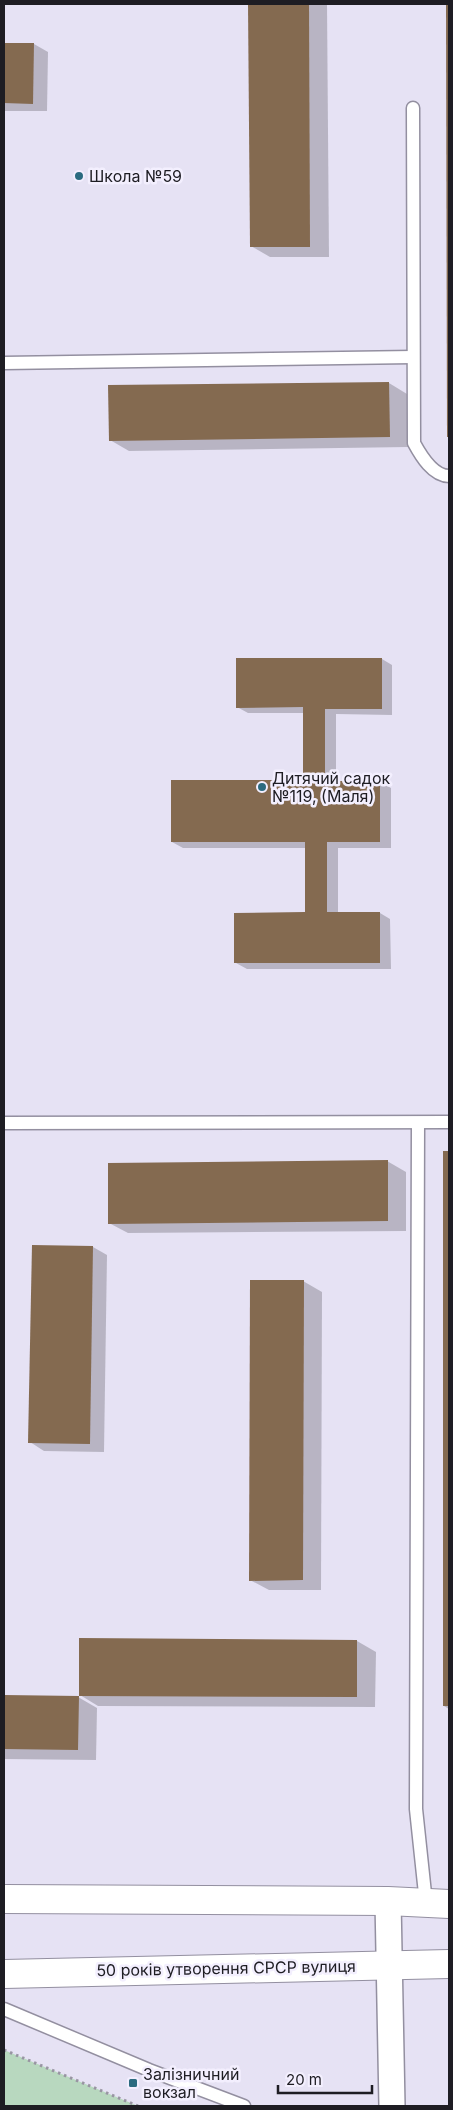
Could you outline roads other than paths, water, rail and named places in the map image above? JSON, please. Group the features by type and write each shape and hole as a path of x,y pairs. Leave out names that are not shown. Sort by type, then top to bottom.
{"main road":[{"path":"4,1899 388,1901 438,1904"},
{"name":"50 років утворення СРСР вулиця","path":"4,1974 449,1964"}],"street":[{"path":"388,1901 392,2106"}],"lane":[{"path":"413,108 414,443 425,462 445,476 449,476"},
{"path":"4,363 414,357"},
{"path":"4,1123 449,1122"},
{"path":"418,1123 416,1809 438,1904"},
{"path":"4,2009 149,2070 244,2106"}],"place":[{"name":"Школа №59","path":"79,176"},
{"name":"Дитячий садок №119, (Маля)","path":"262,787"},
{"name":"Залізничний вокзал","path":"133,2083"}]}
